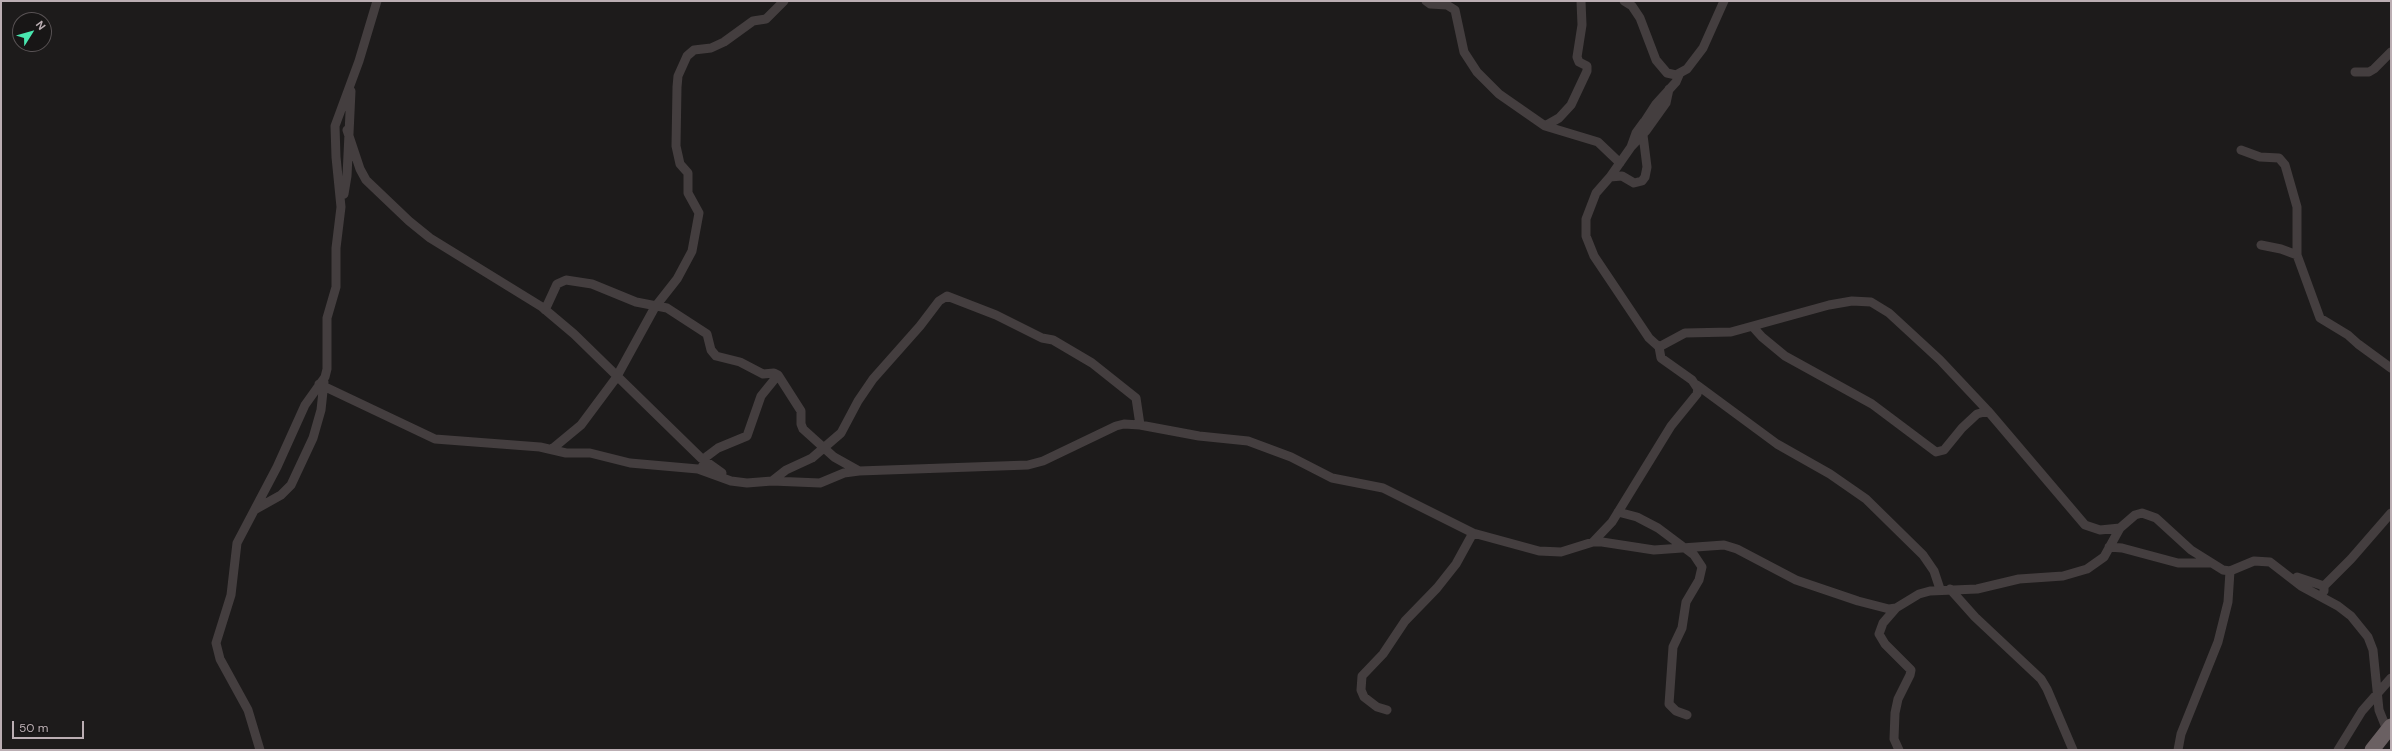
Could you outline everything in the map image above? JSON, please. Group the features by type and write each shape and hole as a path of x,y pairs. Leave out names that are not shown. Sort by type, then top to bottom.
{"highway":[{"path":"2372,750 2389,728"}],"street":[{"path":"341,207 336,157 336,126 377,1"},
{"path":"552,449 581,425 618,375 655,307 677,279 692,251 699,214 688,193 688,173 680,164 676,146 677,87 682,66 687,56 694,50 711,48 728,39 749,23 766,19 784,1"},
{"path":"1426,1 1430,4 1447,5 1455,10 1462,48 1477,72 1499,94 1545,126 1598,142 1620,163"},
{"path":"1545,126 1559,118 1571,105 1588,71 1587,66 1579,62 1577,57 1582,25 1581,1"},
{"path":"1624,1 1632,6 1640,18 1652,53 1667,73 1669,90 1667,102 1643,135 1631,147 1610,177 1596,193 1588,209 1585,228 1586,236 1594,256 1622,294 1639,324 1649,338 1659,347 1659,354 1665,362 1686,375 1697,385 1777,444 1830,474 1866,499 1923,555 1934,571 1940,589"},
{"path":"1631,147 1638,130 1676,82 1679,75 1687,69 1703,48 1724,1"},
{"path":"2355,72 2370,72 2391,52"},
{"path":"1667,73 1679,75"},
{"path":"260,750 248,710 220,659 216,643 231,595 236,549 294,433 304,406 322,382 327,369 327,318 336,287 336,248 341,207 347,176 348,130 352,78"},
{"path":"1610,177 1622,176 1638,183 1645,178 1648,168 1643,135 1645,121"},
{"path":"348,130 360,169 366,180 409,221 430,238 515,289 546,310 618,375 703,460 742,483"},
{"path":"2241,150 2260,157 2279,158 2285,165 2297,207 2297,255 2320,318 2348,335 2391,368"},
{"path":"2261,245 2297,255"},
{"path":"546,310 557,284 566,280 592,284 636,302 655,307 667,308 707,334 711,350 716,356 740,362 763,374 774,373 778,375 801,411 802,427 840,461 859,471"},
{"path":"772,481 786,470 812,458 844,429 858,401 873,379 920,326 939,301 949,296 1041,337 1053,340 1098,366 1136,398 1140,424"},
{"path":"1659,347 1685,333 1731,332 1829,305 1852,301 1871,302 1889,313 1940,360 1988,411 2085,525 2100,530 2120,528"},
{"path":"1753,327 1762,338 1785,356 1872,404 1936,452 1944,450 1962,428 1977,414 1988,411"},
{"path":"702,470 703,460 718,448 747,436 761,396 778,375"},
{"path":"322,382 435,439 552,449 566,453 595,454 630,463 702,470 742,483 772,481 814,484 859,471 1028,465 1043,461 1116,426 1124,424 1140,424 1199,436 1248,441 1291,457 1332,478 1382,488 1473,533 1550,552 1573,550 1593,542 1618,512 1670,426 1697,394 1697,385"},
{"path":"256,509 281,495 291,485 313,438 321,410 322,382"},
{"path":"1618,512 1637,517 1686,548 1700,562 1702,573 1686,602 1682,628 1673,647 1669,704 1676,711 1686,715"},
{"path":"1899,750 1894,739 1895,712 1898,699 1910,676 1911,670 1886,644 1879,634 1883,623 1896,608 1919,594 1940,589 1977,589 2019,578 2074,573 2096,563 2104,557 2120,528 2136,515 2142,513 2148,514 2210,563 2230,571 2259,561 2270,562 2314,594 2327,600 2351,616 2368,637 2373,650 2379,710 2389,728"},
{"path":"2324,586 2350,560 2391,513"},
{"path":"1387,710 1373,705 1364,697 1361,690 1362,676 1383,654 1405,621 1437,588 1456,564 1473,533"},
{"path":"1593,542 1648,549 1686,548 1717,545 1730,546 1773,569 1816,587 1879,608 1896,608"},
{"path":"2109,547 2122,548 2178,563 2210,563"},
{"path":"2178,750 2181,734 2218,642 2228,602 2230,571"},
{"path":"2290,576 2324,586"},
{"path":"2324,586 2327,600"},
{"path":"1950,589 1975,617 2041,679 2047,689 2073,750"},
{"path":"2338,750 2378,691 2391,678"}]}
